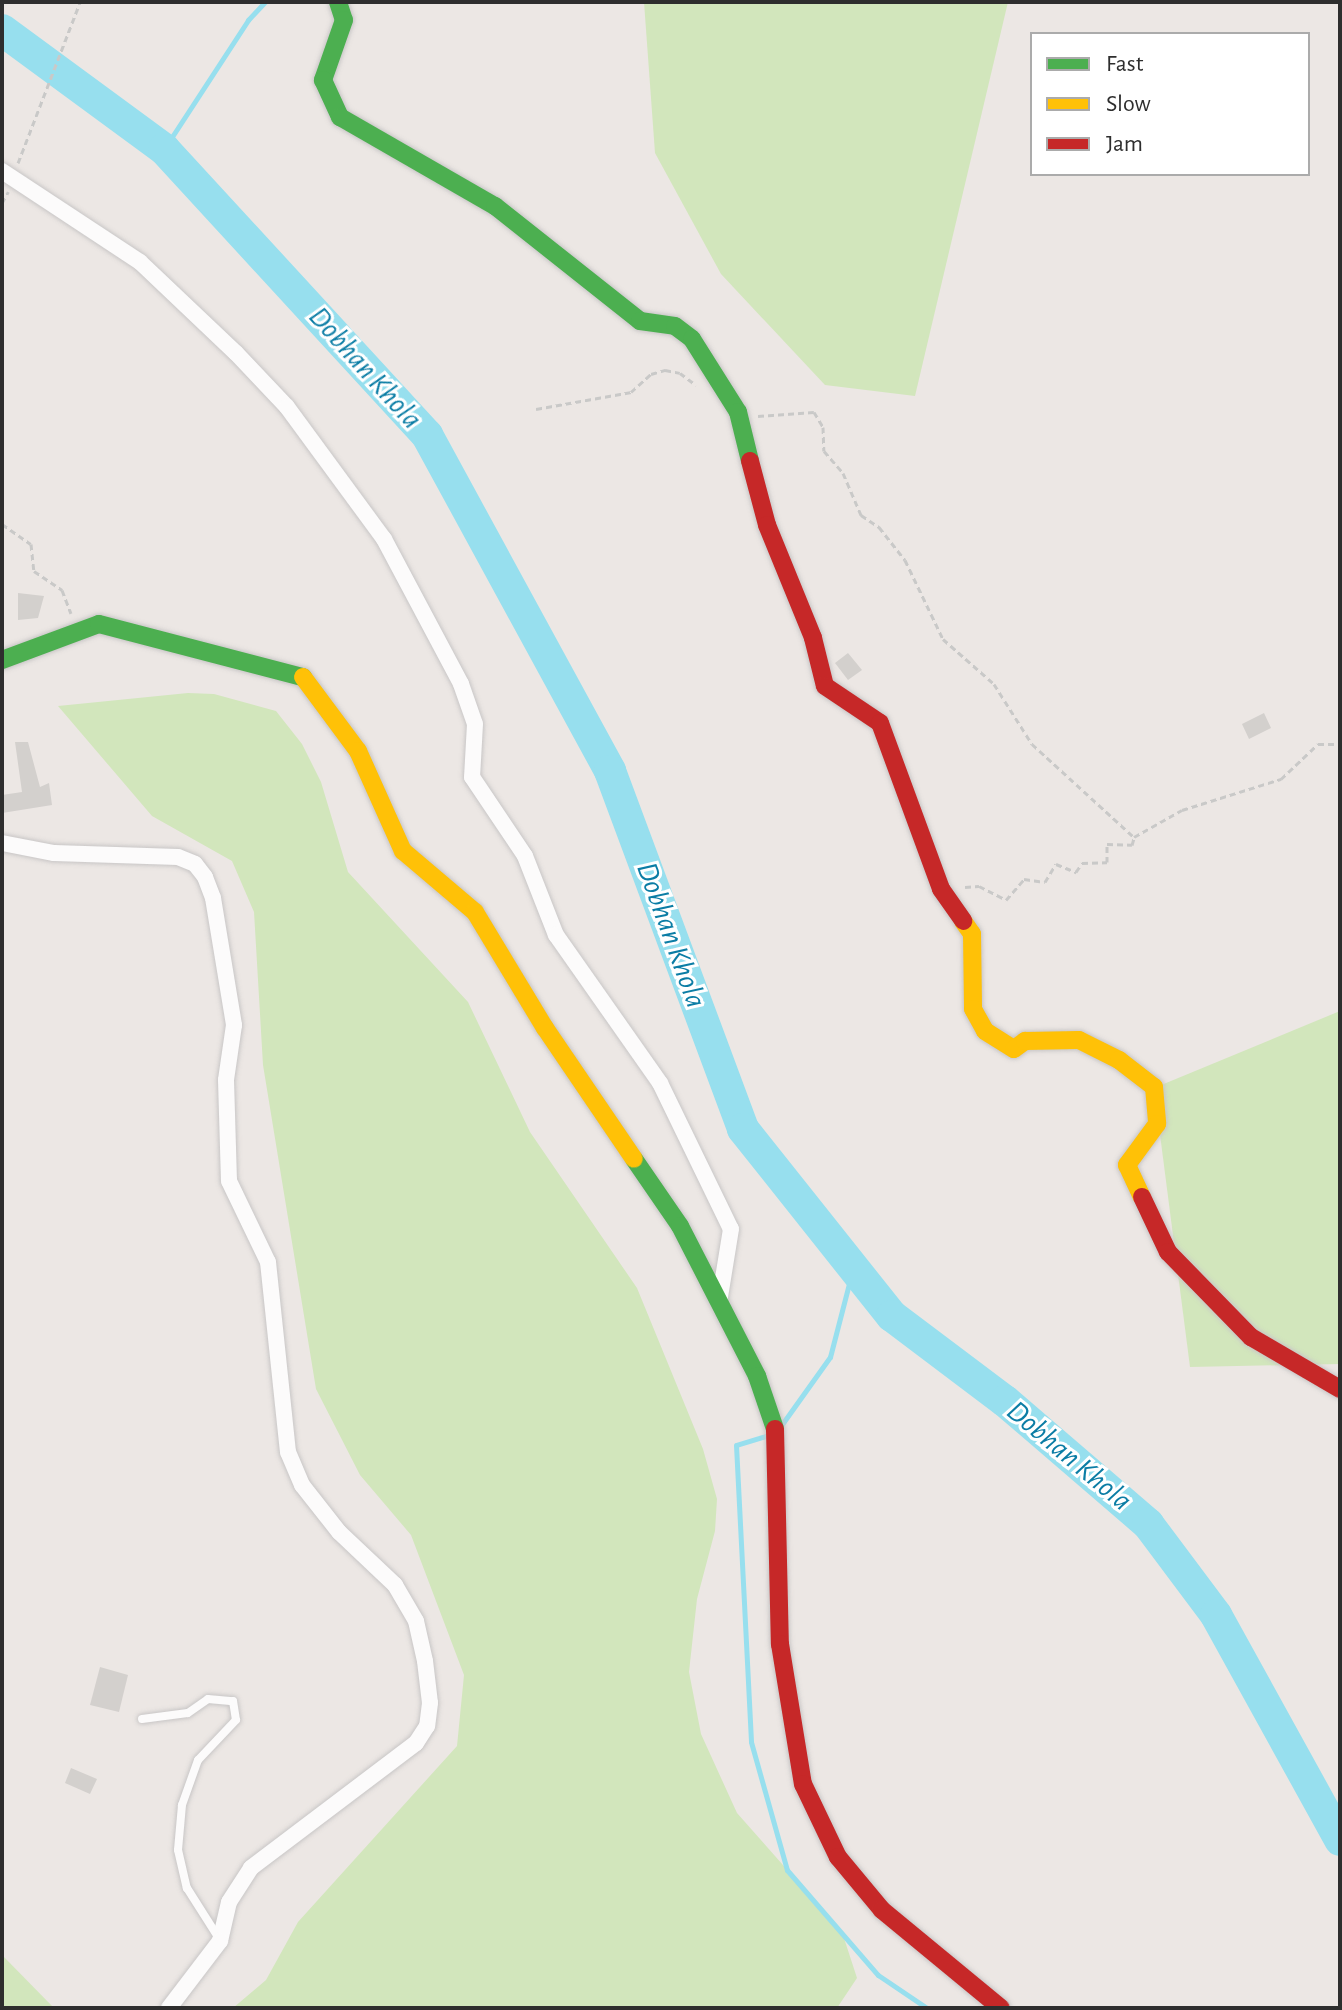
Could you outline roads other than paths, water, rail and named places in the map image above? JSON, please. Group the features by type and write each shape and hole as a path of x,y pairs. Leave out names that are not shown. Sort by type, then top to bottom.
{"street":[{"path":"338,2 344,20 323,80 340,117 495,206 640,321 675,326 684,332 738,412 767,525 813,638 825,686 880,723 941,889 972,934 973,1009 985,1031 1014,1049 1025,1041 1079,1040 1119,1060 1154,1087 1157,1124 1127,1165 1168,1252 1251,1337 1340,1389"},
{"path":"7,174 140,262 236,353 287,407 384,539 461,684 475,724 472,777 525,856 556,935 660,1083 731,1229 718,1306"},
{"path":"2,660 99,624 301,675 358,751 403,851 475,912 545,1028 680,1226 718,1306 757,1376 776,1433 780,1644 803,1784 838,1857 882,1910 1001,2008"},
{"path":"2,843 54,853 178,857 195,864 205,877 213,898 234,1025 226,1080 229,1181 268,1262 288,1452 302,1485 339,1532 395,1585 416,1621 425,1661 430,1703 427,1726 416,1743 251,1868 229,1902 220,1941 169,2008"}],"lane":[{"path":"142,1719 188,1713 208,1699 233,1701 236,1720 198,1760 182,1805 178,1850 187,1888 220,1941"}],"waterway":[{"path":"164,149 248,20 265,2"},
{"name":"Dobhan Khola","path":"2,30 164,149 427,435 610,771 743,1129 892,1316 1005,1401 1148,1524 1216,1615 1340,1840"},
{"path":"780,1427 830,1357 853,1268"},
{"path":"769,1435 736,1445 751,1742 787,1870 878,1975 927,2008"}]}
